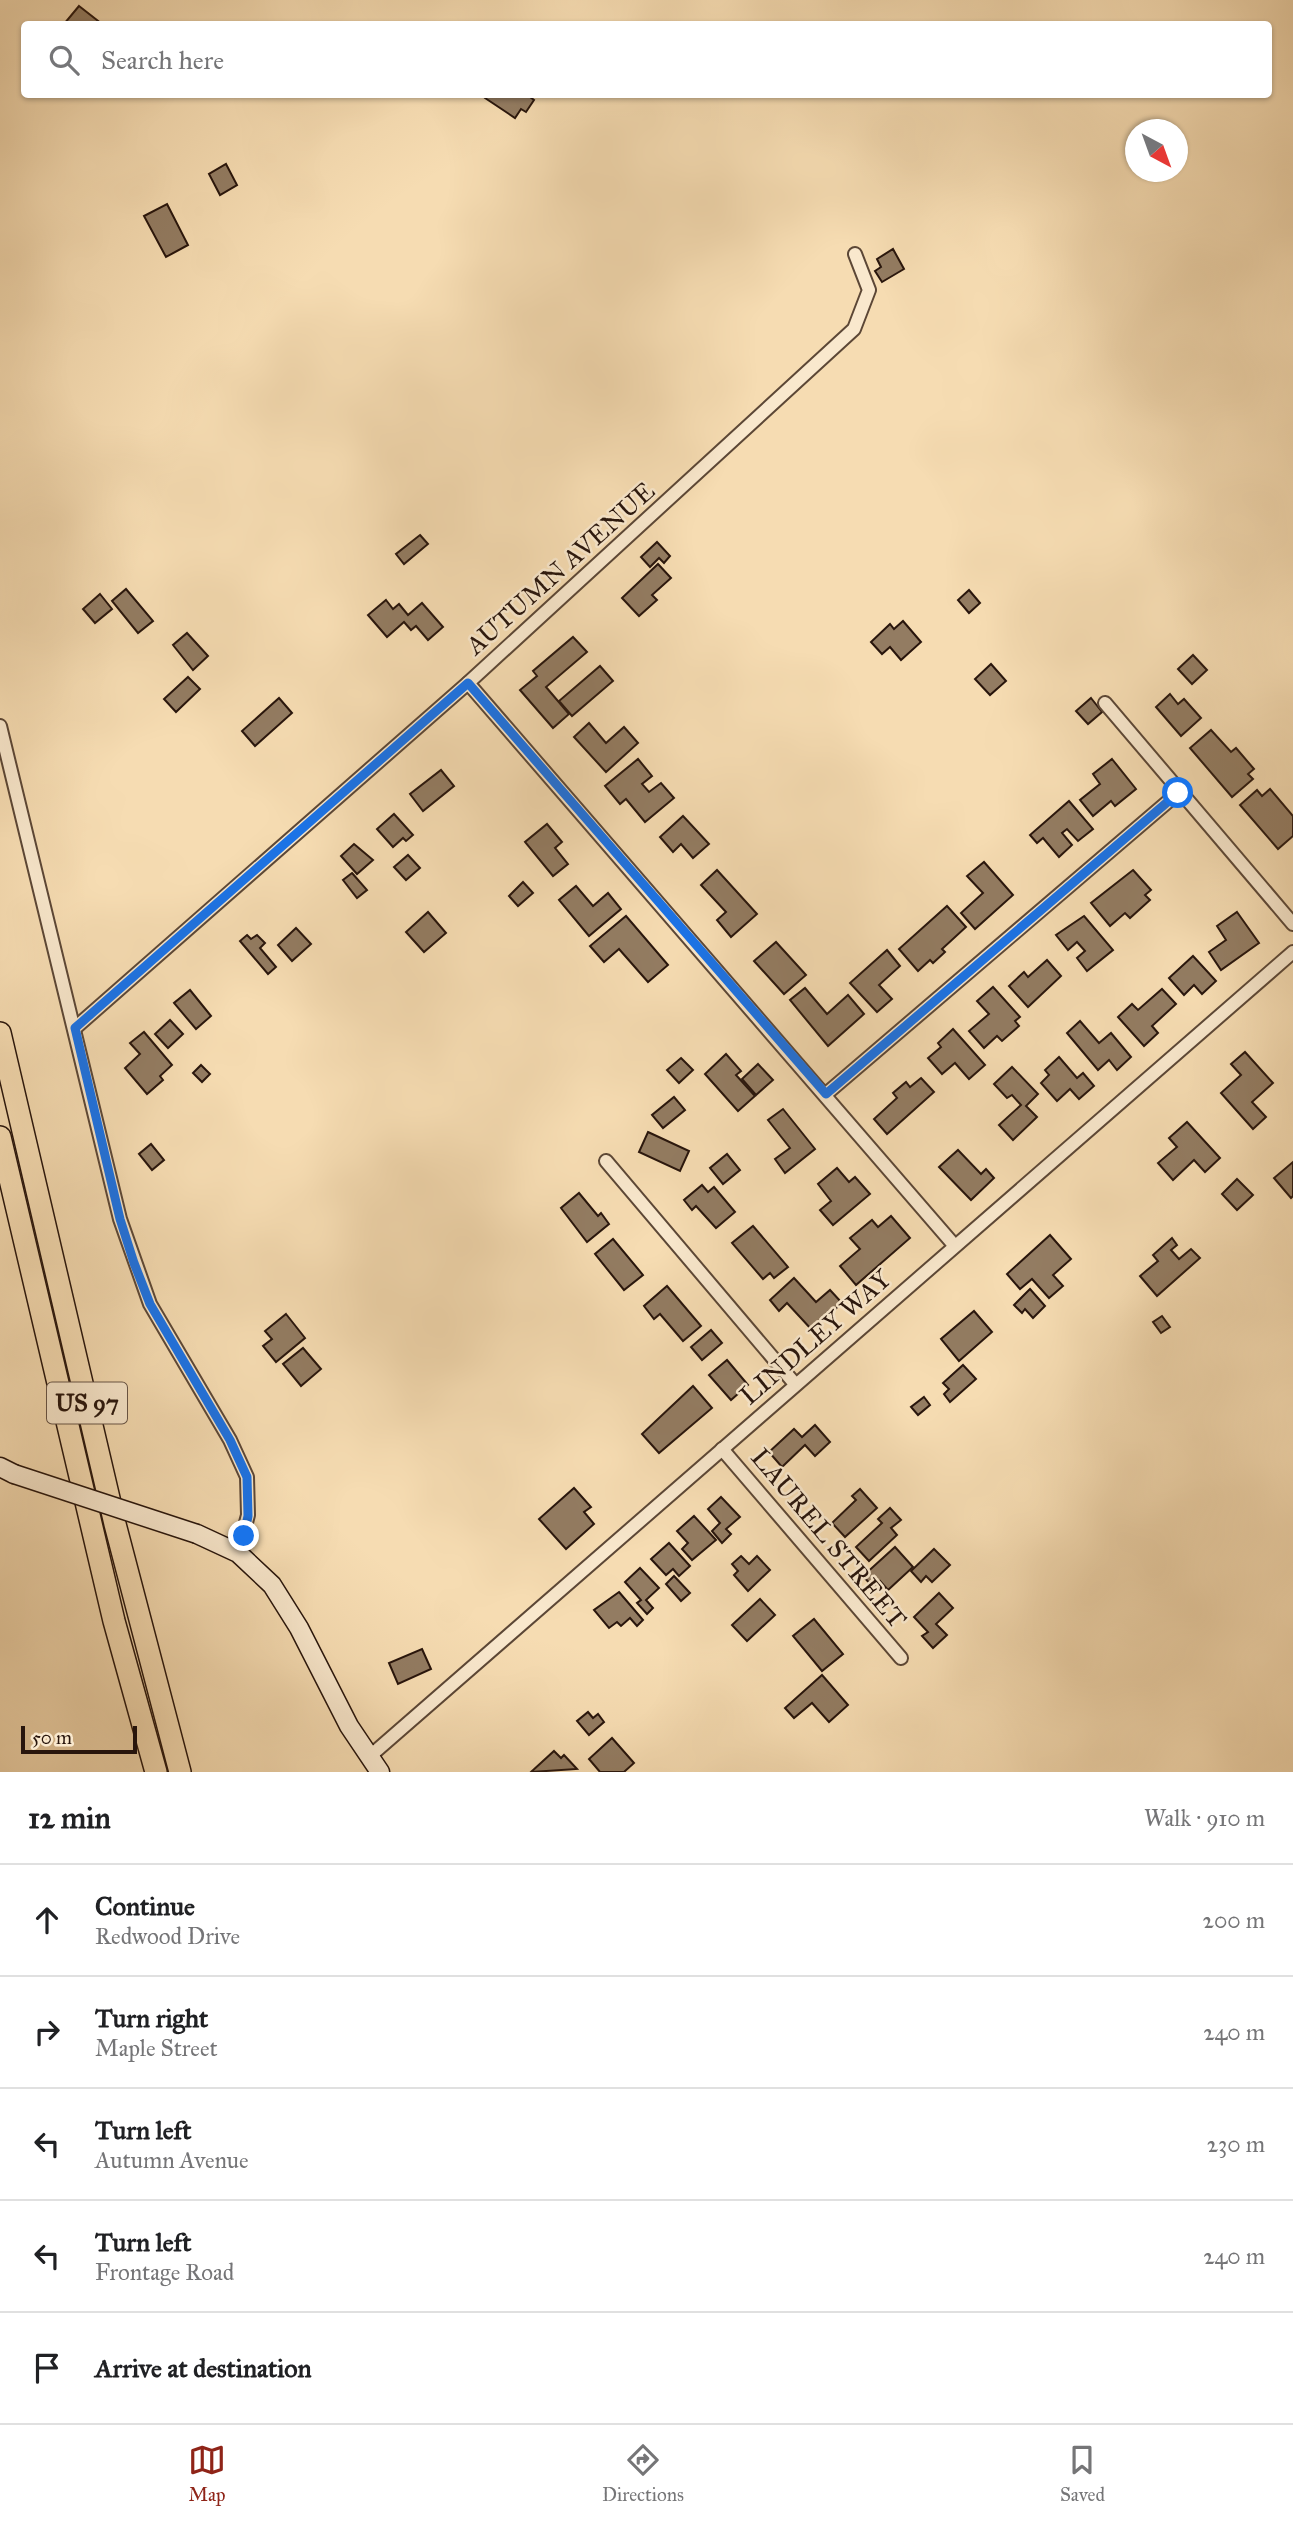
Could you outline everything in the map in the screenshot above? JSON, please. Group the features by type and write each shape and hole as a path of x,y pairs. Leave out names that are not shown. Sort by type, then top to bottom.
{"highway":[{"name":"US 97","path":"0,1033 118,1537 180,1772"},
{"name":"US 97","path":"0,1137 114,1620 156,1772"}],"street":[{"name":"AUTUMN AVENUE","path":"75,1028 468,683 854,329 869,290 855,254"},
{"path":"468,683 954,1245"},
{"path":"1105,703 1178,793 1293,924"},
{"path":"0,726 75,1028 116,1207 134,1263 150,1304 230,1440 247,1477 248,1516 238,1553"},
{"path":"826,1094 1178,793"},
{"name":"LINDLEY WAY","path":"369,1757 1293,952"},
{"path":"606,1161 795,1384"},
{"name":"LAUREL STREET","path":"722,1449 901,1658"},
{"path":"7,1470 197,1534 238,1553 257,1568 286,1605 369,1757 380,1772"}],"building":[{"path":"79,6 98,21 66,21"},
{"path":"485,98 534,100 526,112 521,109 515,118"},
{"path":"226,164 237,185 220,195 209,174"},
{"path":"167,204 188,245 166,257 144,216"},
{"path":"893,249 904,269 882,282 875,271 881,267 877,259"},
{"path":"420,535 428,544 404,564 396,554"},
{"path":"657,542 670,556 664,563 659,558 650,567 641,557"},
{"path":"658,564 671,578 652,595 657,600 639,616 622,598"},
{"path":"126,589 153,621 138,633 112,601"},
{"path":"969,590 980,603 969,613 958,600"},
{"path":"100,594 112,609 95,623 83,609"},
{"path":"386,600 393,609 399,604 408,615 422,603 443,627 428,640 416,626 411,630 404,622 387,637 368,615"},
{"path":"903,621 921,642 901,660 890,647 882,654 871,642 890,624 894,629"},
{"path":"187,633 208,656 193,670 173,645"},
{"path":"573,637 587,652 546,687 569,714 553,728 520,690 537,676 533,671"},
{"path":"1193,655 1207,670 1192,684 1178,669"},
{"path":"991,664 1006,681 990,695 975,679"},
{"path":"600,666 613,681 572,716 559,701"},
{"path":"188,677 200,689 176,712 164,699"},
{"path":"1170,694 1178,704 1184,699 1201,718 1181,736 1156,707"},
{"path":"279,698 292,713 255,746 242,731"},
{"path":"1091,698 1102,712 1088,724 1076,711"},
{"path":"589,723 606,743 624,727 638,743 606,772 574,737"},
{"path":"1211,730 1231,752 1236,748 1254,769 1248,774 1253,779 1232,797 1190,748"},
{"path":"638,759 652,776 642,784 649,792 661,783 674,798 645,822 626,799 620,804 605,786"},
{"path":"1112,759 1136,789 1115,806 1111,801 1093,816 1080,800 1100,784 1093,774"},
{"path":"441,770 454,786 423,811 410,794"},
{"path":"1270,789 1293,816 1293,836 1278,849 1240,805 1257,790 1262,796"},
{"path":"1069,801 1093,829 1078,841 1067,829 1062,833 1072,845 1059,857 1043,838 1037,843 1030,835"},
{"path":"394,814 413,835 406,841 403,838 393,847 377,829"},
{"path":"683,816 709,844 693,858 681,844 673,852 660,837"},
{"path":"547,824 562,842 555,848 568,864 553,876 525,842"},
{"path":"354,844 373,860 357,874 341,856"},
{"path":"408,855 420,868 406,880 394,867"},
{"path":"984,862 1013,895 975,929 961,913 983,893 967,876"},
{"path":"717,870 757,914 731,937 717,920 726,912 701,885"},
{"path":"1133,870 1151,890 1145,895 1150,900 1130,918 1125,913 1110,926 1091,903"},
{"path":"352,873 367,890 357,898 343,880"},
{"path":"523,882 533,893 518,906 509,896"},
{"path":"576,886 593,906 608,893 621,909 589,936 559,900"},
{"path":"947,906 966,927 942,949 945,952 933,963 930,960 918,971 899,949"},
{"path":"428,912 446,933 424,952 406,932"},
{"path":"1237,912 1259,943 1221,970 1209,952 1226,940 1217,926"},
{"path":"626,916 668,965 648,982 619,949 604,962 590,946"},
{"path":"1084,916 1113,950 1087,971 1077,958 1085,951 1077,942 1068,950 1056,935"},
{"path":"296,928 311,944 292,961 278,945"},
{"path":"247,935 251,939 257,935 265,943 260,948 276,967 268,974 240,941"},
{"path":"776,942 806,975 784,994 754,961"},
{"path":"887,950 900,966 879,985 892,999 877,1012 850,983"},
{"path":"1193,956 1216,981 1202,994 1194,985 1184,995 1169,978"},
{"path":"1047,960 1061,976 1028,1007 1009,986 1024,972 1028,977"},
{"path":"993,987 1020,1017 1015,1021 1019,1026 1002,1041 997,1036 984,1048 969,1031 989,1014 977,1001"},
{"path":"805,988 827,1014 848,995 864,1014 828,1046 790,1000"},
{"path":"1162,989 1176,1004 1152,1026 1158,1033 1144,1046 1118,1017 1132,1004 1138,1010"},
{"path":"190,990 211,1016 196,1029 174,1003"},
{"path":"170,1020 183,1034 168,1048 155,1034"},
{"path":"1080,1021 1099,1043 1111,1033 1131,1057 1117,1070 1109,1060 1098,1070 1067,1033"},
{"path":"953,1029 985,1065 969,1079 955,1063 942,1074 928,1058 941,1047 938,1043"},
{"path":"144,1032 172,1065 160,1076 163,1080 147,1094 125,1068 140,1054 130,1043"},
{"path":"1245,1052 1273,1083 1252,1102 1266,1117 1253,1129 1221,1093 1241,1075 1231,1064"},
{"path":"726,1054 741,1071 736,1075 755,1096 738,1111 705,1074"},
{"path":"1059,1057 1077,1078 1083,1073 1094,1086 1079,1099 1070,1089 1057,1101 1041,1083 1049,1075 1045,1070"},
{"path":"681,1058 693,1070 679,1083 667,1070"},
{"path":"758,1064 773,1080 756,1095 742,1079"},
{"path":"201,1065 210,1074 202,1082 193,1073"},
{"path":"1012,1067 1038,1094 1026,1106 1037,1117 1013,1140 999,1125 1021,1105 1012,1095 1007,1098 994,1084"},
{"path":"921,1078 934,1092 887,1134 874,1119 897,1098 893,1093 906,1082 910,1087"},
{"path":"674,1097 685,1110 663,1128 652,1115"},
{"path":"783,1109 815,1149 785,1173 775,1159 790,1148 768,1120"},
{"path":"1187,1122 1220,1158 1205,1172 1194,1160 1173,1180 1158,1163 1177,1147 1169,1138"},
{"path":"648,1132 689,1151 680,1171 639,1152"},
{"path":"151,1144 164,1160 152,1170 139,1154"},
{"path":"958,1150 981,1174 986,1169 994,1178 971,1200 939,1167"},
{"path":"727,1154 740,1170 723,1184 710,1168"},
{"path":"1293,1162 1293,1196 1291,1198 1274,1178"},
{"path":"837,1168 849,1182 855,1177 870,1194 833,1225 820,1210 831,1201 818,1184"},
{"path":"1237,1179 1253,1195 1237,1210 1222,1194"},
{"path":"702,1185 708,1192 714,1187 735,1212 716,1228 696,1206 692,1210 684,1200"},
{"path":"579,1193 598,1216 601,1213 609,1224 587,1242 561,1208"},
{"path":"891,1216 910,1238 856,1285 840,1266 860,1249 850,1238 872,1220 878,1227"},
{"path":"753,1226 788,1267 774,1278 770,1273 763,1279 732,1243"},
{"path":"1050,1235 1071,1259 1053,1275 1063,1286 1049,1298 1032,1279 1020,1289 1007,1274"},
{"path":"1172,1238 1177,1245 1171,1250 1179,1259 1191,1249 1200,1258 1157,1296 1140,1276 1158,1261 1153,1255"},
{"path":"613,1239 643,1275 624,1290 595,1254"},
{"path":"794,1278 816,1302 830,1290 842,1303 812,1330 787,1303 779,1311 770,1300"},
{"path":"667,1286 701,1326 683,1341 660,1314 654,1319 644,1306"},
{"path":"1030,1289 1045,1306 1033,1318 1025,1309 1022,1313 1014,1305"},
{"path":"974,1311 992,1332 959,1361 941,1339"},
{"path":"286,1314 305,1338 276,1362 263,1346 272,1339 265,1331"},
{"path":"1162,1316 1170,1327 1161,1333 1153,1322"},
{"path":"711,1330 722,1343 702,1360 691,1347"},
{"path":"303,1348 321,1369 301,1386 283,1364"},
{"path":"727,1360 748,1385 731,1400 709,1375"},
{"path":"963,1365 976,1379 950,1402 944,1394 949,1389 943,1383"},
{"path":"693,1386 712,1408 659,1453 642,1434"},
{"path":"924,1397 930,1405 918,1415 911,1407"},
{"path":"815,1425 830,1442 815,1456 805,1445 782,1467 769,1452 794,1429 802,1437"},
{"path":"574,1488 591,1507 584,1512 594,1524 566,1549 539,1519"},
{"path":"860,1489 877,1508 845,1537 832,1523 856,1500 852,1496"},
{"path":"721,1497 740,1517 726,1529 731,1534 722,1543 712,1531 720,1523 708,1509"},
{"path":"890,1508 901,1520 891,1528 897,1535 869,1561 856,1547 882,1523 878,1519"},
{"path":"694,1516 716,1540 692,1560 682,1549 688,1543 677,1531"},
{"path":"669,1543 690,1566 679,1576 673,1569 666,1575 651,1559"},
{"path":"895,1547 913,1567 888,1590 880,1581 873,1587 863,1576"},
{"path":"934,1549 950,1565 932,1582 926,1576 921,1582 911,1571"},
{"path":"741,1556 749,1564 757,1556 770,1570 748,1591 734,1575 738,1571 732,1564"},
{"path":"640,1568 659,1588 646,1600 653,1608 647,1614 637,1603 641,1600 625,1582"},
{"path":"674,1576 690,1593 681,1601 666,1584"},
{"path":"619,1592 643,1620 637,1626 630,1618 621,1626 617,1622 609,1628 594,1610"},
{"path":"939,1593 953,1608 936,1624 947,1635 933,1648 922,1636 928,1632 914,1617"},
{"path":"760,1599 775,1615 747,1641 732,1625"},
{"path":"814,1619 843,1654 822,1671 793,1636"},
{"path":"422,1649 431,1669 398,1684 389,1663"},
{"path":"822,1675 848,1705 829,1722 812,1703 794,1718 785,1708"},
{"path":"588,1712 593,1718 598,1714 604,1722 589,1735 577,1721"},
{"path":"612,1738 634,1763 624,1772 600,1772 589,1759"},
{"path":"554,1751 561,1758 564,1755 577,1769 531,1772"}],"route":[{"path":"244,1536 248,1516 247,1477 230,1440 150,1304 134,1263 104,1157 75,1028 468,683 826,1094 1178,793"}]}
